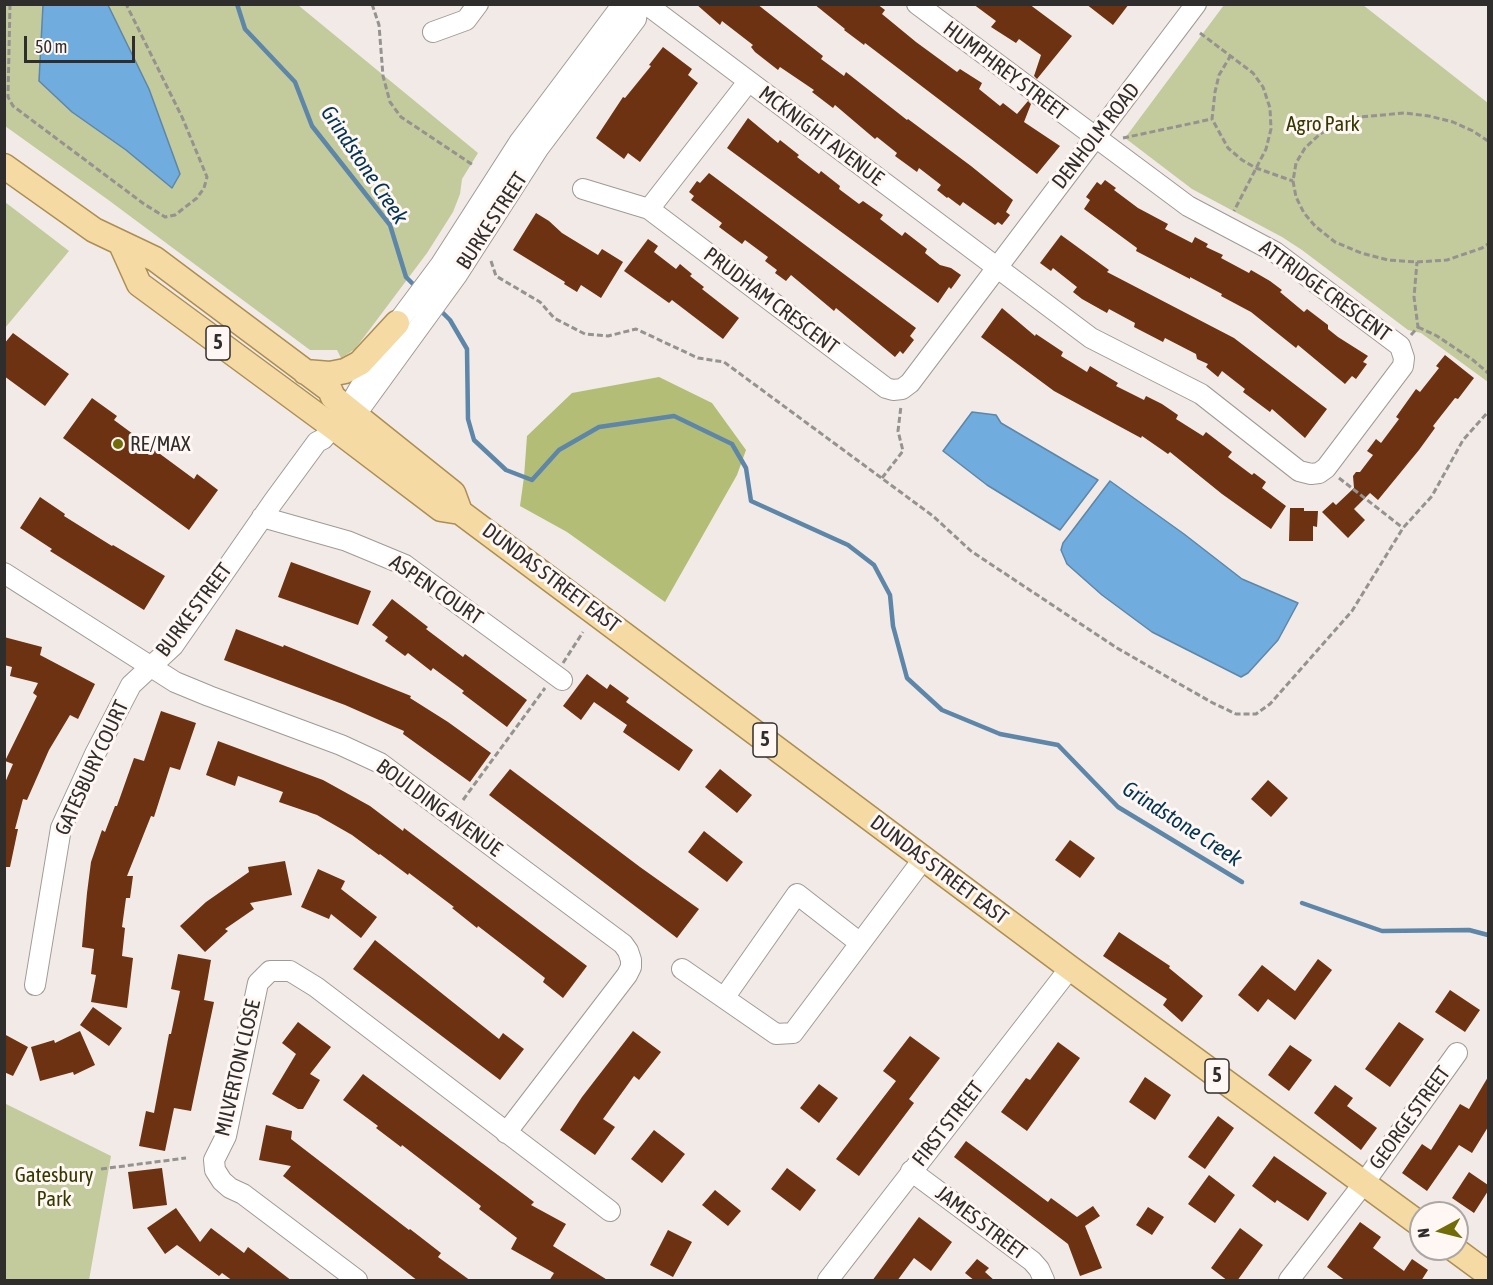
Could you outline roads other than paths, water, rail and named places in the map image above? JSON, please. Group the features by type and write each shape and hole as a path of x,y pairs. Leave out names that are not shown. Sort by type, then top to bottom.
{"main road":[{"name":"DUNDAS STREET EAST","path":"4,166 94,230 155,259 330,390 333,396 453,493 460,512"},
{"name":"DUNDAS STREET EAST","path":"121,244 139,284 328,433 441,509 460,512 1070,968 1409,1216"},
{"path":"305,372 330,374 345,371 360,363 406,328"},
{"path":"1469,1260 1488,1274"}],"street":[{"path":"433,32 466,20 478,4"},
{"name":"BURKE STREET","path":"449,269 520,141 619,9 628,4"},
{"name":"BURKE STREET","path":"151,667 173,646 262,517 318,442 352,411 406,328 636,18 638,4"},
{"name":"MCKNIGHT AVENUE","path":"646,4 996,268"},
{"name":"HUMPHREY STREET","path":"917,4 1094,138"},
{"name":"DENHOLM ROAD","path":"996,268 1094,138 1110,121 1196,4"},
{"path":"583,189 649,209 748,81"},
{"name":"ATTRIDGE CRESCENT","path":"996,268 1091,338 1201,394 1299,471 1319,473 1340,450 1403,366 1404,358 1400,346 1275,252 1188,206 1094,138"},
{"name":"PRUDHAM CRESCENT","path":"649,209 886,388 894,390 902,389 910,383 996,268"},
{"name":"ASPEN COURT","path":"262,517 346,542 405,565 558,677"},
{"name":"BOULDING AVENUE","path":"4,573 176,682 341,745 380,763 623,944 631,960 631,968 627,975 506,1133"},
{"name":"GATESBURY COURT","path":"35,985 61,828 90,764 131,685 151,667"},
{"path":"682,969 776,1034 792,1033 924,858"},
{"path":"724,998 797,894 860,943"},
{"name":"FIRST STREET","path":"828,1281 1070,968"},
{"name":"MILVERTON CLOSE","path":"357,1281 243,1194 230,1188 215,1170 214,1160 226,1136 255,993 262,976 270,971 280,970 299,975 506,1133"},
{"name":"GEORGE STREET","path":"1289,1281 1364,1183 1457,1053"},
{"path":"506,1133 610,1211"},
{"name":"JAMES STREET","path":"911,1171 1032,1261 1039,1269 1044,1281"}],"water":[{"path":"43,5 108,5 149,89 180,174 172,188 126,150 72,112 39,81"},
{"path":"972,412 996,415 1001,423 1098,480 1060,530 987,485 943,451"},
{"path":"1110,481 1242,579 1298,603 1278,640 1248,673 1241,677 1152,632 1102,595 1067,564 1061,550 1063,543"}],"waterway":[{"name":"Grindstone Creek","path":"237,4 245,29 295,82 312,126 390,225 406,277 417,288"},
{"name":"Grindstone Creek","path":"439,309 450,320 467,349 468,419 474,440 506,470 532,480 559,450 599,427 674,416 732,444 746,468 751,501 848,545 874,565 890,595 893,626 907,678 942,710 1000,734 1058,745 1118,807 1242,882"},
{"name":"Grindstone Creek","path":"1302,903 1382,931 1469,930 1488,935"}],"place":[{"name":"RE/MAX","path":"118,444"}],"park label":[{"name":"Agro Park","path":"1323,124"},
{"name":"Gatesbury Park","path":"54,1187"}]}
